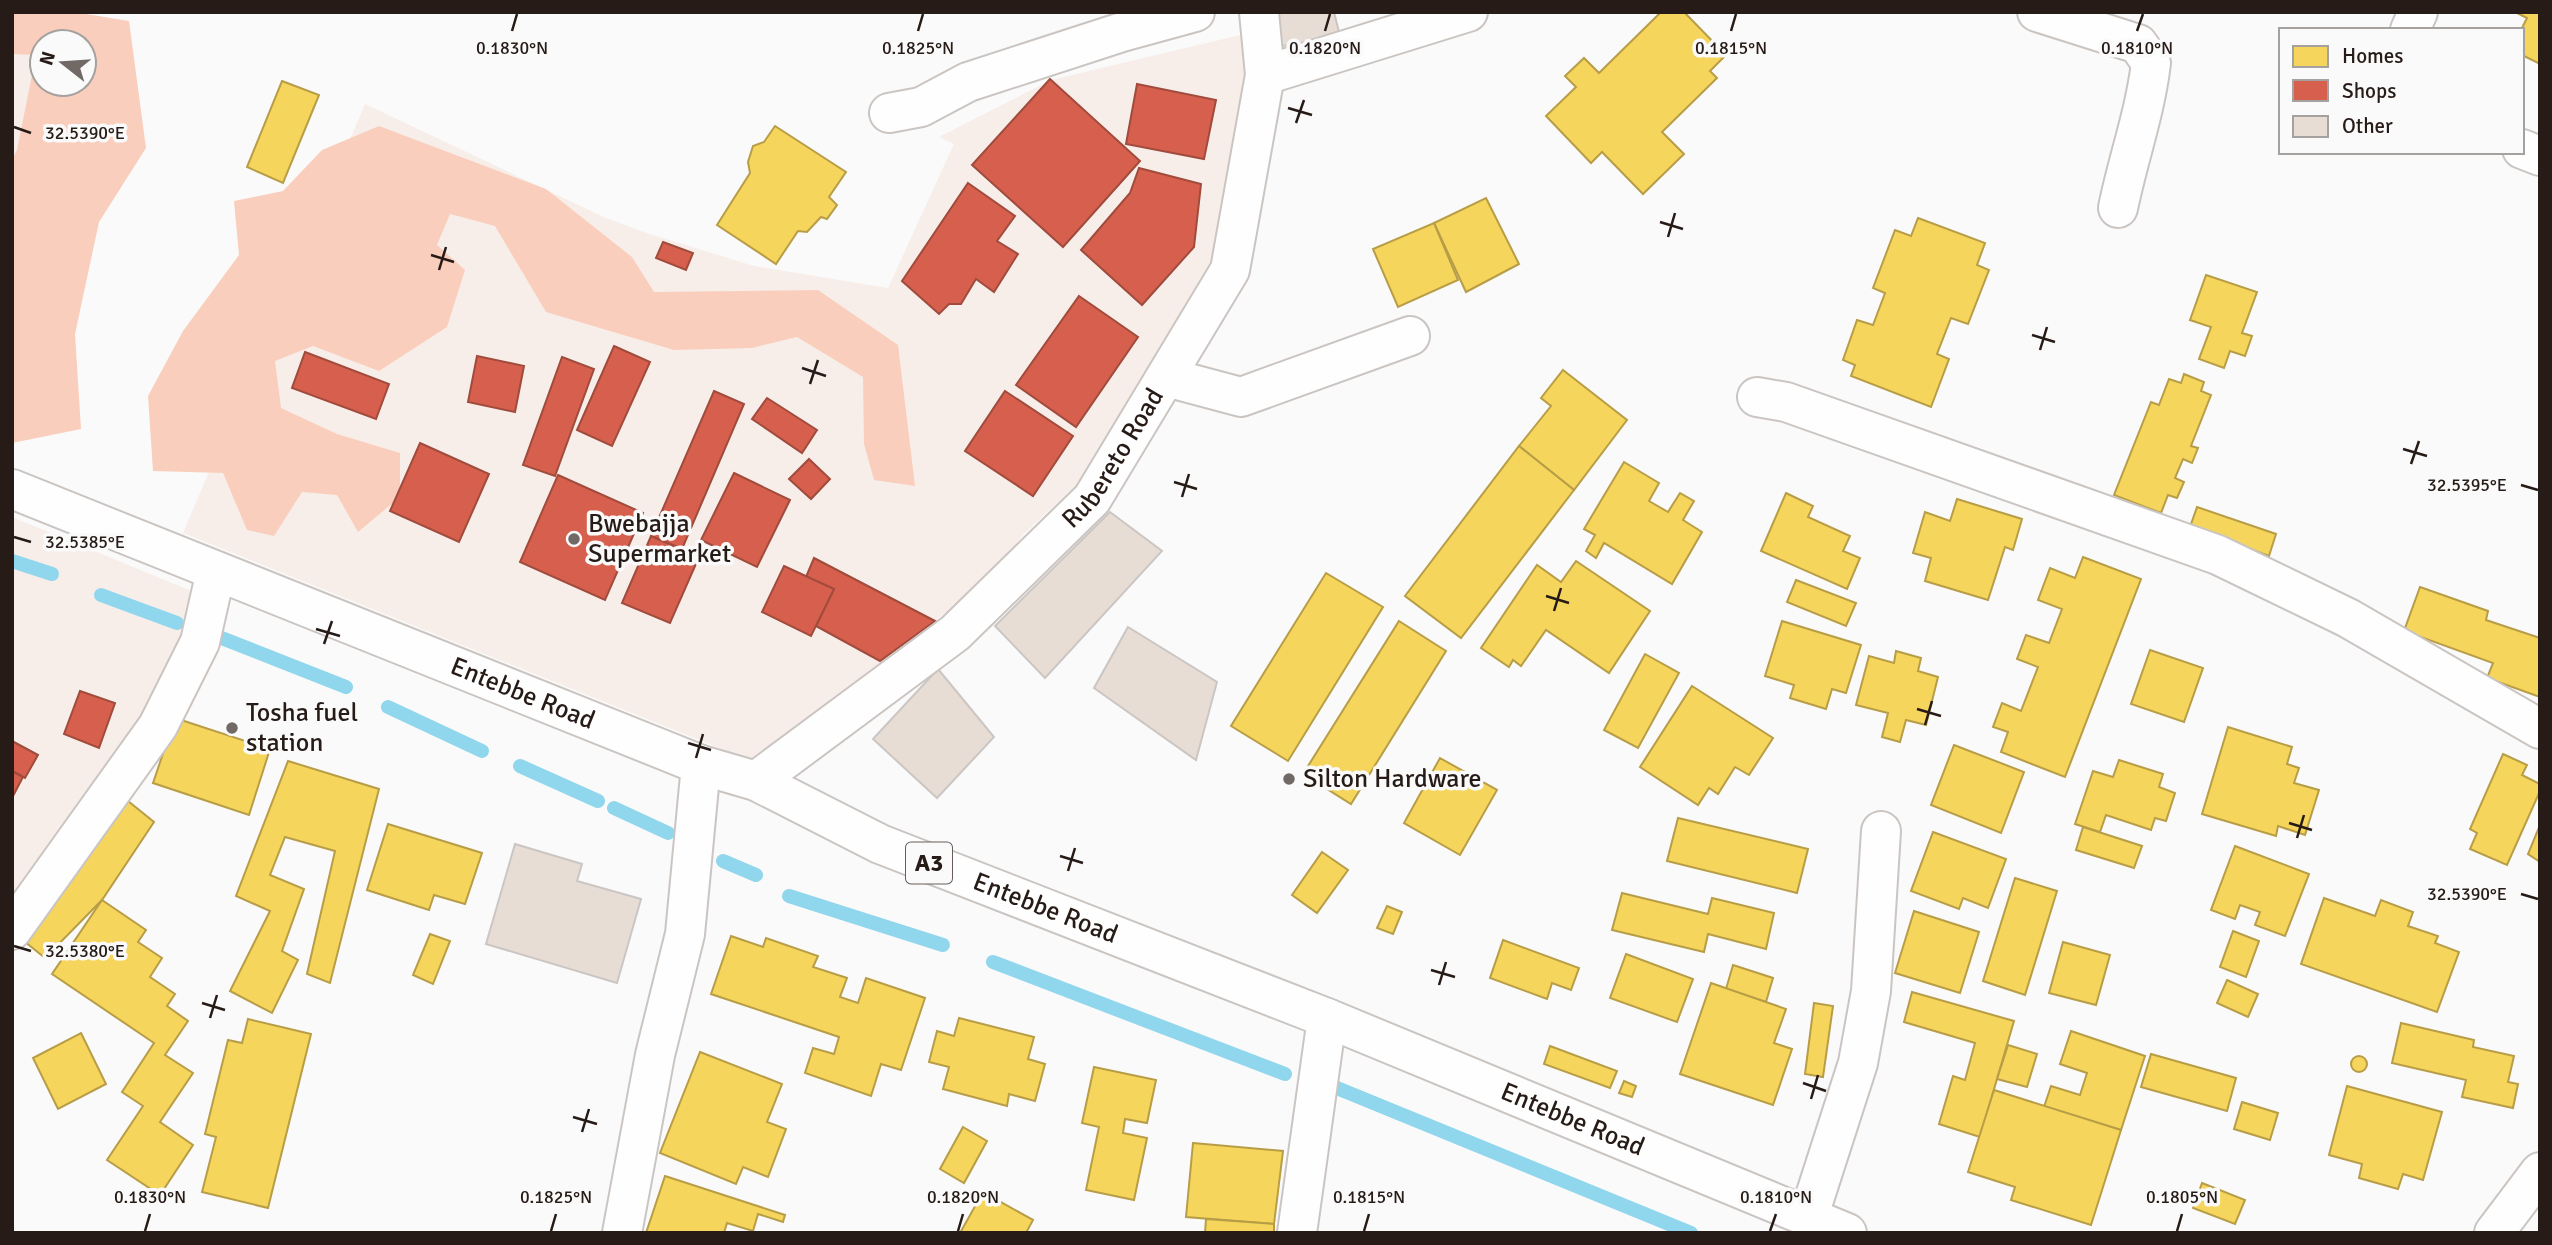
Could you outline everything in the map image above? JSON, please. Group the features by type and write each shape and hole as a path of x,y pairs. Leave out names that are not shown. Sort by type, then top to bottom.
{"street":[{"path":"889,113 921,107 981,78 1122,32 1195,12"},
{"name":"Rubereto Road","path":"756,782 954,633 1092,499 1230,270 1265,75 1259,12"},
{"path":"1265,75 1468,12"},
{"path":"2037,12 2138,44 2151,63 2141,122 2132,145 2118,208"},
{"path":"2411,28 2418,12"},
{"path":"1166,377 1241,397 1410,336"},
{"path":"1756,397 1786,402 2218,555 2348,618 2540,729"},
{"name":"Entebbe Road","path":"12,489 701,765 756,782 880,844 1327,1018 1809,1215 1847,1233"},
{"path":"12,930 158,726 200,642 216,571"},
{"path":"622,1233 655,1055 685,934 701,765"},
{"path":"1809,1215 1858,1063 1871,990 1881,831"},
{"path":"1297,1233 1327,1018"},
{"path":"2494,1233 2540,1172"}],"shaded area":[{"path":"12,12 84,12 79,28 28,28 28,98 39,98 12,227"},
{"path":"12,12 74,12 129,21 146,148 99,222 75,334 81,429 12,443 12,159 17,150 28,95 28,98 98,98 98,28 28,28 28,55 12,54"},
{"path":"1257,31 1221,263 1084,478 1024,534 992,575 759,764 183,533 365,104 606,218 647,233 754,266 888,288 954,144 939,137 1051,80"},
{"path":"379,126 546,189 632,257 654,292 818,290 898,345 915,486 874,480 864,444 863,377 797,337 752,348 674,350 546,312 495,226 450,214 437,245 465,270 447,327 379,371 313,346 275,361 281,408 337,434 400,453 400,497 358,532 337,495 302,492 274,536 247,530 223,473 153,471 148,396 183,331 239,255 234,201 283,191 322,150"},
{"path":"12,517 194,592 186,637 125,754 12,912"}],"building: Homes":[{"path":"1661,12 1684,12 1726,55 1710,71 1717,78 1662,132 1684,154 1643,194 1602,152 1591,163 1546,116 1576,87 1565,76 1584,58 1599,73"},
{"path":"2515,12 2540,12 2540,64 2524,56 2522,28 2527,18"},
{"path":"282,81 319,95 283,183 247,167"},
{"path":"775,126 846,172 829,197 837,205 827,219 821,217 807,232 798,231 776,264 717,225 750,173 748,162 753,146 764,142"},
{"path":"1486,198 1519,264 1466,292 1434,223"},
{"path":"1918,218 1985,243 1977,265 1989,270 1968,324 1951,318 1937,354 1949,359 1931,407 1851,376 1855,365 1843,360 1857,320 1873,325 1885,293 1873,288 1895,230 1911,236"},
{"path":"1434,223 1458,280 1398,307 1373,249"},
{"path":"2206,275 2257,292 2242,333 2252,336 2245,356 2230,351 2224,368 2199,359 2211,327 2190,320"},
{"path":"1563,370 1627,420 1574,490 1519,446 1551,406 1541,398"},
{"path":"2184,374 2204,382 2201,391 2211,395 2191,446 2198,448 2192,463 2183,459 2175,478 2184,482 2177,498 2168,495 2161,513 2114,495 2151,402 2159,405 2169,379 2181,383"},
{"path":"1519,446 1574,490 1461,638 1405,596"},
{"path":"1624,462 1659,483 1649,501 1668,512 1680,493 1694,501 1683,520 1702,532 1672,584 1604,543 1596,558 1586,551 1595,535 1584,529"},
{"path":"1786,493 1813,506 1808,517 1850,536 1843,551 1860,558 1847,589 1761,551"},
{"path":"1957,499 2022,519 2013,550 2005,547 1988,600 1925,581 1931,558 1913,553 1925,512 1950,521"},
{"path":"2197,507 2276,534 2269,556 2190,527"},
{"path":"2083,557 2141,579 2065,777 2001,752 2008,732 1993,727 2002,703 2021,711 2038,667 2017,659 2026,635 2049,643 2062,609 2038,600 2050,568 2075,578"},
{"path":"1576,561 1650,611 1609,673 1546,630 1521,666 1513,660 1509,667 1481,648 1537,565 1561,582"},
{"path":"1326,573 1383,607 1288,761 1231,726"},
{"path":"1796,580 1856,603 1846,626 1787,602"},
{"path":"2420,587 2488,611 2486,620 2540,638 2540,697 2487,678 2493,663 2404,631"},
{"path":"1399,621 1446,651 1351,804 1303,774"},
{"path":"1782,621 1861,645 1846,693 1832,689 1826,709 1790,698 1794,685 1765,676"},
{"path":"2150,650 2203,668 2184,722 2131,704"},
{"path":"1896,651 1921,658 1918,671 1938,677 1926,725 1906,720 1900,742 1882,737 1888,713 1856,705 1869,656 1894,663"},
{"path":"1645,654 1679,673 1638,748 1604,730"},
{"path":"1692,686 1773,738 1749,775 1735,767 1718,794 1709,788 1698,805 1640,767"},
{"path":"175,718 270,749 249,815 153,783"},
{"path":"2228,727 2292,747 2287,764 2299,768 2294,783 2319,790 2305,835 2278,826 2276,836 2202,814"},
{"path":"1954,745 2024,772 2001,833 1931,805"},
{"path":"2503,754 2527,765 2522,775 2540,784 2540,791 2507,865 2470,849 2477,833 2470,829"},
{"path":"1440,758 1497,790 1460,855 1404,823"},
{"path":"2119,760 2163,774 2159,787 2175,793 2166,821 2155,818 2151,830 2106,815 2100,832 2075,824 2093,771 2113,777"},
{"path":"288,761 379,789 330,983 307,974 335,851 285,837 270,875 304,889 282,951 298,960 272,1013 230,991 270,911 236,896"},
{"path":"128,801 154,822 102,900 45,958 19,937"},
{"path":"1678,818 1808,849 1797,893 1667,861"},
{"path":"388,824 482,853 465,904 434,895 429,910 367,890"},
{"path":"2540,825 2540,862 2528,854"},
{"path":"2083,827 2142,846 2134,868 2076,850"},
{"path":"1933,832 2006,859 1988,908 1963,898 1959,909 1911,891"},
{"path":"2235,846 2309,874 2285,936 2255,925 2260,912 2240,905 2235,919 2211,910"},
{"path":"1322,852 1348,870 1317,913 1292,895"},
{"path":"2015,878 2057,891 2025,995 1983,981"},
{"path":"1622,893 1708,914 1712,898 1774,913 1766,949 1708,934 1704,952 1612,930"},
{"path":"2324,898 2375,916 2381,900 2413,912 2408,926 2438,936 2435,943 2459,952 2437,1012 2301,964"},
{"path":"102,900 146,930 138,942 162,958 150,977 175,994 167,1006 188,1021 165,1055 193,1073 160,1122 193,1145 160,1195 107,1160 143,1106 122,1092 154,1043 52,974"},
{"path":"1387,906 1402,912 1393,934 1377,928"},
{"path":"1914,911 1979,932 1960,993 1895,973"},
{"path":"2233,931 2259,941 2246,977 2220,967"},
{"path":"430,934 450,941 433,984 413,975"},
{"path":"731,936 763,947 766,938 818,956 813,967 847,978 840,997 858,1003 866,978 925,998 901,1070 881,1064 871,1096 805,1073 813,1048 834,1054 839,1037 711,994"},
{"path":"1503,940 1579,968 1571,990 1552,983 1547,999 1490,978"},
{"path":"2063,942 2110,955 2096,1005 2049,993"},
{"path":"1626,954 1693,979 1677,1022 1610,998"},
{"path":"1733,965 1773,978 1766,1002 1726,989"},
{"path":"2227,980 2258,994 2248,1017 2217,1003"},
{"path":"1711,983 1786,1009 1774,1043 1792,1049 1773,1105 1680,1074"},
{"path":"1912,992 2014,1021 1980,1137 1939,1124 1953,1076 1965,1080 1975,1043 1904,1022"},
{"path":"1814,1003 1833,1006 1823,1077 1805,1074"},
{"path":"959,1018 1034,1037 1028,1059 1045,1064 1035,1101 1009,1094 1007,1106 943,1089 949,1067 929,1062 937,1031 954,1036"},
{"path":"248,1019 311,1034 268,1208 202,1192 216,1137 205,1134 228,1040 242,1043"},
{"path":"2401,1023 2474,1040 2473,1047 2514,1056 2508,1082 2518,1084 2513,1108 2462,1097 2466,1080 2392,1063"},
{"path":"2071,1031 2145,1056 2121,1130 2044,1107 2051,1086 2080,1095 2087,1073 2060,1064"},
{"path":"81,1033 106,1084 58,1109 33,1058"},
{"path":"2008,1045 2037,1054 2027,1087 1997,1079"},
{"path":"1550,1046 1617,1071 1610,1088 1544,1064"},
{"path":"700,1052 782,1084 767,1122 786,1129 768,1177 743,1167 736,1184 660,1153"},
{"path":"2151,1054 2236,1078 2227,1111 2141,1087"},
{"path":"2356,1056 2362,1056 2367,1064 2365,1070 2356,1072 2351,1067 2351,1061"},
{"path":"1094,1067 1156,1080 1147,1123 1125,1119 1123,1133 1147,1138 1134,1200 1086,1190 1099,1127 1082,1123"},
{"path":"1624,1081 1636,1086 1632,1097 1619,1093"},
{"path":"2347,1086 2442,1112 2423,1180 2403,1174 2398,1189 2359,1178 2362,1164 2329,1155"},
{"path":"1994,1090 2121,1130 2091,1225 2011,1200 2015,1187 1968,1172"},
{"path":"2242,1102 2278,1113 2270,1140 2234,1129"},
{"path":"963,1127 987,1141 964,1183 940,1169"},
{"path":"1193,1143 1283,1151 1274,1224 1186,1217"},
{"path":"665,1176 785,1215 783,1222 758,1214 753,1231 727,1223 724,1233 646,1233"},
{"path":"2202,1183 2245,1200 2235,1224 2193,1208"},
{"path":"983,1192 1033,1220 1026,1233 960,1233"},
{"path":"1206,1219 1274,1224 1274,1233 1205,1233"}],"building: Shops":[{"path":"1050,79 1140,161 1063,247 972,165"},
{"path":"1137,84 1216,100 1204,159 1126,144"},
{"path":"1139,168 1201,184 1194,247 1142,305 1081,250 1130,193"},
{"path":"968,183 1015,216 997,241 1018,254 994,292 976,279 961,304 949,304 939,314 902,281"},
{"path":"663,242 693,253 686,270 656,258"},
{"path":"1079,296 1138,337 1076,427 1016,385"},
{"path":"614,346 650,362 612,446 577,430"},
{"path":"305,352 389,384 376,419 292,388"},
{"path":"477,356 524,366 515,412 468,402"},
{"path":"562,357 594,369 555,476 523,465"},
{"path":"714,391 744,404 682,549 651,536"},
{"path":"1005,391 1073,436 1033,496 965,451"},
{"path":"767,398 817,430 802,453 752,419"},
{"path":"420,443 489,474 459,542 390,511"},
{"path":"809,459 830,479 811,499 789,479"},
{"path":"734,473 790,500 757,567 701,540"},
{"path":"558,475 643,513 605,600 520,562"},
{"path":"651,536 699,557 670,623 622,603"},
{"path":"814,558 935,621 880,661 816,626 834,589 806,577"},
{"path":"784,566 834,589 811,636 762,612"},
{"path":"80,691 115,703 99,748 64,734"},
{"path":"12,741 38,755 25,778 12,771"},
{"path":"12,771 23,777 12,798"}],"building: Other":[{"path":"1277,12 1334,12 1341,40 1282,46"},
{"path":"1110,512 1162,551 1045,678 995,626"},
{"path":"1128,627 1217,682 1196,760 1094,688"},
{"path":"938,669 994,737 937,798 873,739"},
{"path":"515,844 582,864 577,881 641,899 617,983 486,944"}],"waterway":[{"path":"12,561 52,574"},
{"path":"101,595 177,623"},
{"path":"219,637 346,687"},
{"path":"388,707 482,751"},
{"path":"520,766 598,801"},
{"path":"614,808 668,833"},
{"path":"723,861 756,875"},
{"path":"789,896 943,945"},
{"path":"993,962 1285,1074"},
{"path":"1332,1086 1691,1233"}],"place":[{"name":"Bwebajja Supermarket","path":"574,539"},
{"name":"Tosha fuel station","path":"232,728"},
{"name":"Silton Hardware","path":"1289,779"}]}
